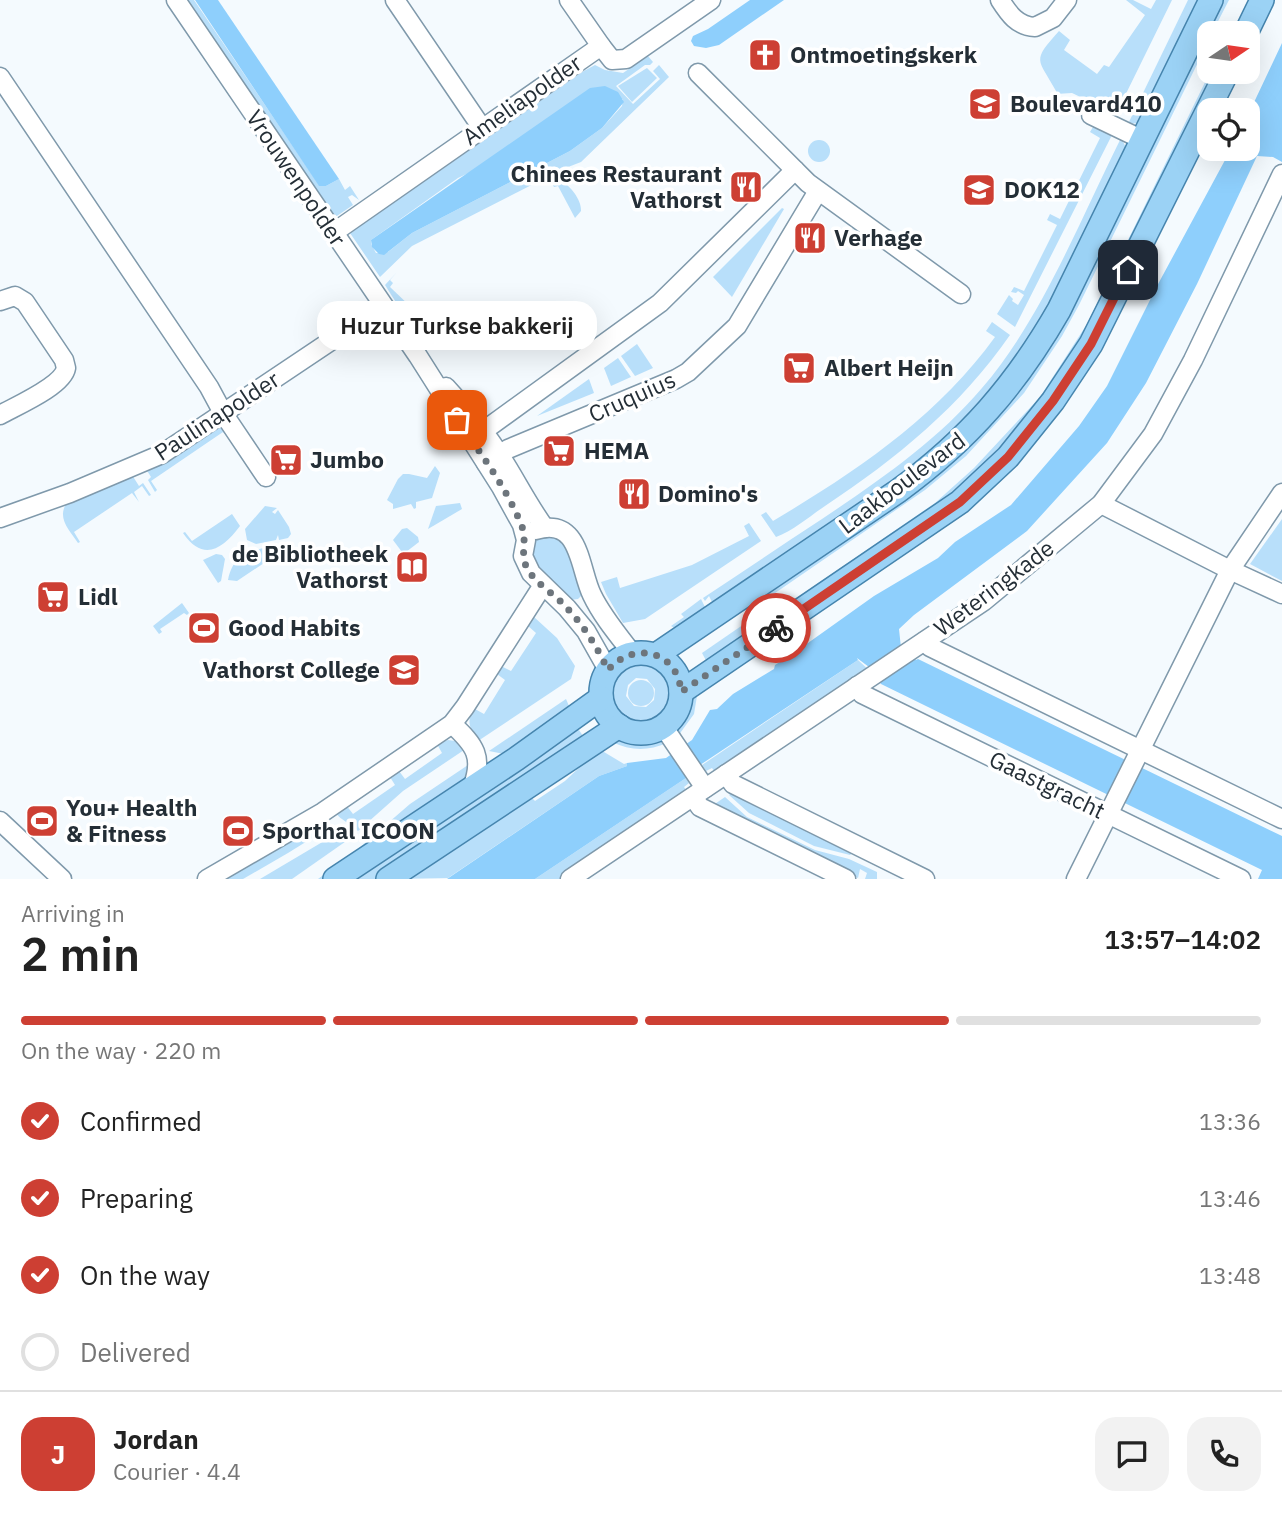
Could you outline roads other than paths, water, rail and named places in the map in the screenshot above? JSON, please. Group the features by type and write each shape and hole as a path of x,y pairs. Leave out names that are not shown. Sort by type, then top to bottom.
{"main road":[{"name":"Laakboulevard","path":"656,655 898,491 931,467 972,430 1040,344 1059,310 1211,0"},
{"path":"1252,21 1262,0"},
{"name":"Laakboulevard","path":"681,692 960,502 1008,457 1053,401 1091,344 1221,84"},
{"path":"632,653 656,655 668,663 676,673 681,692 677,709 663,726 644,733 620,726 608,716 601,698 601,688 608,670 619,659 632,653"},
{"path":"335,879 516,759 601,698"},
{"path":"388,879 620,726"}],"street":[{"name":"Vrouwenpolder","path":"176,0 383,306 418,355 468,412 477,436 493,459 545,527 562,532 577,546 592,595 632,653"},
{"path":"396,0 482,128"},
{"path":"569,0 601,46"},
{"name":"Ameliapolder","path":"333,233 601,46 612,60 626,59 711,0"},
{"path":"1000,0 1012,17 1020,23 1035,27 1052,18 1066,0"},
{"path":"698,73 818,191 961,295"},
{"path":"0,77 201,375 266,477"},
{"path":"1091,115 1143,139"},
{"path":"477,436 660,303 795,170"},
{"name":"Weteringkade","path":"570,879 984,601 1101,504 1153,434 1193,359 1282,174"},
{"name":"Cruquius","path":"493,459 688,372 737,326 818,191"},
{"path":"0,301 15,296 25,302 64,360 66,368 65,376 61,379 0,415"},
{"name":"Paulinapolder","path":"0,518 159,456 383,306"},
{"name":"Vrouwenpolder","path":"493,459 522,525 526,540 523,556 526,565 586,631 608,670"},
{"path":"1076,879 1230,570 1282,494"},
{"path":"48,501 53,519"},
{"path":"1101,504 1282,594"},
{"path":"526,540 536,530 545,527"},
{"path":"207,879 323,813 452,724 543,585"},
{"path":"567,608 582,603 592,595"},
{"path":"925,641 930,647 1282,819"},
{"name":"Gaastgracht","path":"857,686 862,694 1241,879"},
{"path":"452,724 467,737 477,753 477,773 472,788"},
{"path":"663,726 694,771 700,807 846,879"},
{"path":"477,753 499,760 516,759"},
{"path":"726,774 733,784 925,879"},
{"path":"0,821 62,879"}],"place":[{"name":"Ontmoetingskerk","path":"765,55"},
{"name":"Boulevard410","path":"985,104"},
{"name":"Chinees Restaurant Vathorst","path":"746,187"},
{"name":"DOK12","path":"979,190"},
{"name":"Verhage","path":"810,238"},
{"name":"Albert Heijn","path":"799,368"},
{"name":"Huzur Turkse bakkerij","path":"457,420"},
{"name":"HEMA","path":"559,451"},
{"name":"Jumbo","path":"286,460"},
{"name":"Domino's","path":"634,494"},
{"name":"de Bibliotheek Vathorst","path":"412,567"},
{"name":"Lidl","path":"53,597"},
{"name":"Good Habits","path":"204,628"},
{"name":"Vathorst College","path":"404,670"},
{"name":"You+ Health & Fitness","path":"42,821"},
{"name":"Sporthal ICOON","path":"238,831"}]}
